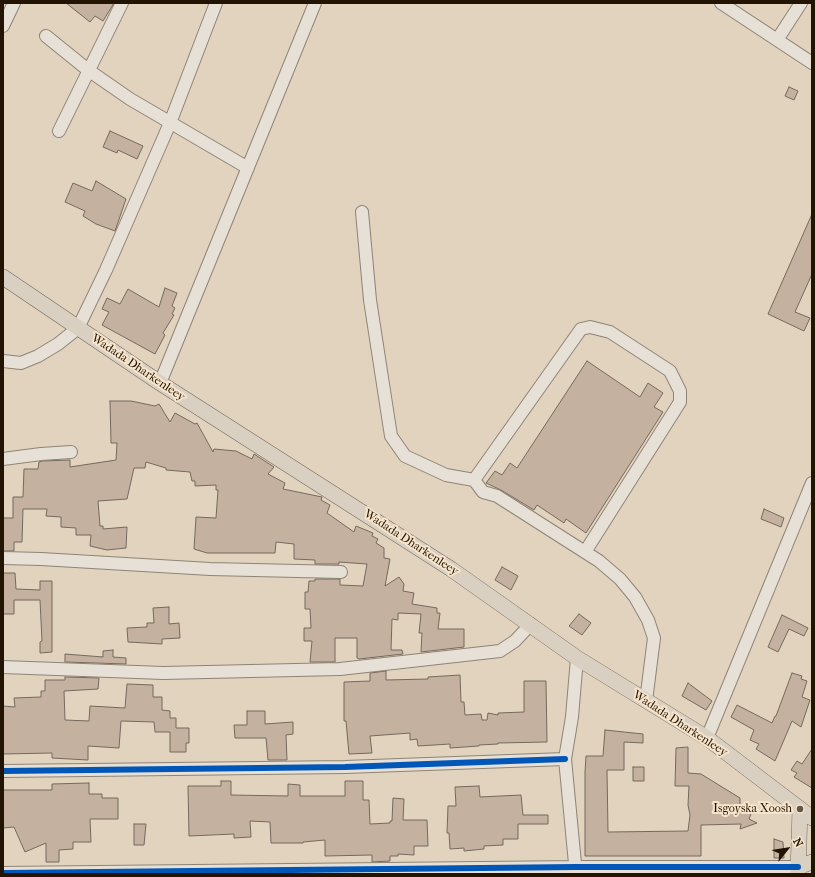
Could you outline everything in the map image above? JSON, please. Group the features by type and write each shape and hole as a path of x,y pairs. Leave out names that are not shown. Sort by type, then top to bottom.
{"main road":[{"name":"Wadada Dharkenleey","path":"3,277 160,383 451,568 577,658 707,738 812,818"},
{"path":"800,809 803,868"}],"street":[{"path":"3,26 14,3"},
{"path":"59,131 122,3"},
{"path":"3,361 21,363 38,356 58,344 78,328 106,270 170,123 216,3"},
{"path":"160,383 315,3"},
{"path":"721,3 812,63"},
{"path":"777,40 801,3"},
{"path":"46,36 88,70 130,99 248,168"},
{"path":"362,212 370,300 391,436 405,456 446,475 474,480 483,492 497,496 585,552 610,569 620,578 635,597 648,620 654,638 646,701"},
{"path":"474,480 581,329 590,327 610,332 670,371 680,391 680,402 585,552"},
{"path":"3,459 65,451 71,452"},
{"path":"707,738 812,483"},
{"path":"3,558 41,558 210,569 341,572"},
{"path":"3,667 163,673 340,670 500,652 516,641 531,624"},
{"path":"576,870 565,759 572,717 577,658"},
{"path":"3,771 345,767 565,759"},
{"path":"3,873 803,868"}],"building":[{"path":"66,3 114,3 103,21 95,16 90,22"},
{"path":"789,87 798,91 794,100 785,96"},
{"path":"110,131 143,146 137,159 118,150 117,153 103,147"},
{"path":"96,181 126,199 115,231 96,224 83,216 85,211 65,202 73,183 92,191"},
{"path":"812,214 812,274 795,312 810,318 804,331 768,314"},
{"path":"165,288 177,293 172,306 175,308 172,314 174,315 163,333 165,335 155,354 102,325 109,312 102,309 107,298 120,304 128,289 159,307"},
{"path":"587,361 640,397 648,383 663,393 654,407 663,412 586,533 566,519 564,523 537,505 534,510 501,490 486,483 495,471 502,475 510,463 517,468"},
{"path":"110,401 131,401 155,406 159,404 170,422 175,413 195,424 197,423 213,452 214,449 236,451 252,459 254,454 274,467 268,474 285,483 283,489 322,497 321,500 330,505 327,513 354,532 356,526 373,533 372,536 378,539 376,543 384,548 384,558 390,559 385,586 399,577 404,584 403,591 414,593 412,604 437,608 437,613 440,613 438,629 464,629 464,647 421,652 422,633 419,633 421,614 398,613 398,620 392,619 391,650 402,650 403,654 359,659 357,658 357,638 335,638 335,662 310,662 312,641 304,641 304,628 311,628 310,609 305,609 305,592 308,592 309,581 315,581 315,579 340,579 340,585 363,586 367,564 339,562 339,564 315,564 315,560 294,559 294,544 276,542 275,553 207,553 194,549 196,517 216,518 218,490 216,490 216,485 195,486 195,481 192,481 190,472 166,470 166,468 146,462 145,468 134,468 127,499 98,501 100,526 103,526 103,529 127,527 126,548 107,550 90,546 91,535 76,535 76,528 61,527 61,517 46,516 47,509 23,509 22,542 14,542 14,551 3,551 3,518 13,518 13,497 23,497 24,469 38,469 39,462 42,461 70,460 70,467 116,460 117,443 111,443"},
{"path":"764,509 784,518 781,527 761,519"},
{"path":"502,567 518,576 511,590 495,580"},
{"path":"3,573 15,573 16,589 40,590 40,581 52,581 52,652 40,653 40,642 42,641 40,600 14,600 14,614 3,614"},
{"path":"169,607 169,624 179,623 180,638 162,639 162,644 128,642 127,628 147,627 147,623 154,623 153,608"},
{"path":"579,614 591,623 582,635 569,626"},
{"path":"782,615 808,628 804,636 789,629 778,652 768,647"},
{"path":"113,650 113,657 126,658 126,664 65,662 65,654 103,657 103,651"},
{"path":"386,671 386,680 428,679 428,677 460,675 461,702 464,702 465,715 481,714 482,720 487,720 488,713 498,715 498,713 524,712 524,681 546,681 547,742 498,743 450,748 450,744 418,746 417,739 410,740 410,733 370,736 372,753 349,754 346,721 344,721 344,682 370,681 370,673"},
{"path":"792,673 802,676 801,679 807,681 802,697 810,700 801,727 792,721 775,761 756,749 759,744 750,740 754,730 731,717 737,705 772,723"},
{"path":"65,677 99,678 98,689 64,691 65,720 89,721 90,706 125,708 127,684 153,685 153,697 162,697 162,710 170,711 170,718 176,718 176,728 189,728 189,743 186,743 186,752 170,752 170,732 155,732 154,722 121,721 119,748 88,746 88,760 52,758 52,753 3,754 3,706 15,707 14,698 41,697 41,691 45,691 45,680 65,680"},
{"path":"688,683 712,701 706,710 682,696"},
{"path":"247,711 265,711 265,724 293,722 293,734 286,735 287,760 268,760 266,738 235,738 234,725 247,725"},
{"path":"605,730 643,734 643,743 624,742 624,770 607,770 608,832 688,831 690,815 688,805 689,786 675,786 676,748 688,747 688,773 701,774 740,798 740,811 753,809 749,819 757,823 740,829 741,824 701,825 701,856 585,856 586,756 603,756"},
{"path":"812,749 812,788 794,777 797,773 791,770 797,761 802,764"},
{"path":"633,767 644,767 644,781 633,781"},
{"path":"221,781 231,781 231,795 288,796 288,784 300,785 300,796 345,796 345,781 363,781 363,800 369,800 370,824 390,823 390,821 392,821 393,798 404,799 403,820 427,820 428,846 414,846 414,855 398,854 398,856 390,856 390,861 372,862 372,855 325,856 325,840 303,843 271,843 270,822 250,821 251,837 234,838 234,834 189,836 188,786 221,786"},
{"path":"89,783 89,794 102,794 102,798 118,798 118,819 90,819 91,842 73,842 73,849 59,850 59,862 46,862 46,843 25,852 14,827 3,828 3,790 52,790 52,784"},
{"path":"479,786 480,797 521,795 523,815 548,815 548,824 518,824 518,839 503,839 503,845 484,846 484,849 464,851 464,848 450,849 449,833 447,833 448,806 456,806 455,787"},
{"path":"134,824 146,824 144,845 134,845"},
{"path":"774,839 783,842 784,858 774,858"}],"cycle path":[{"path":"3,771 345,767 565,759"},
{"path":"3,873 577,867 798,867"}],"place":[{"name":"Isgoyska Xoosh","path":"800,809"}]}
